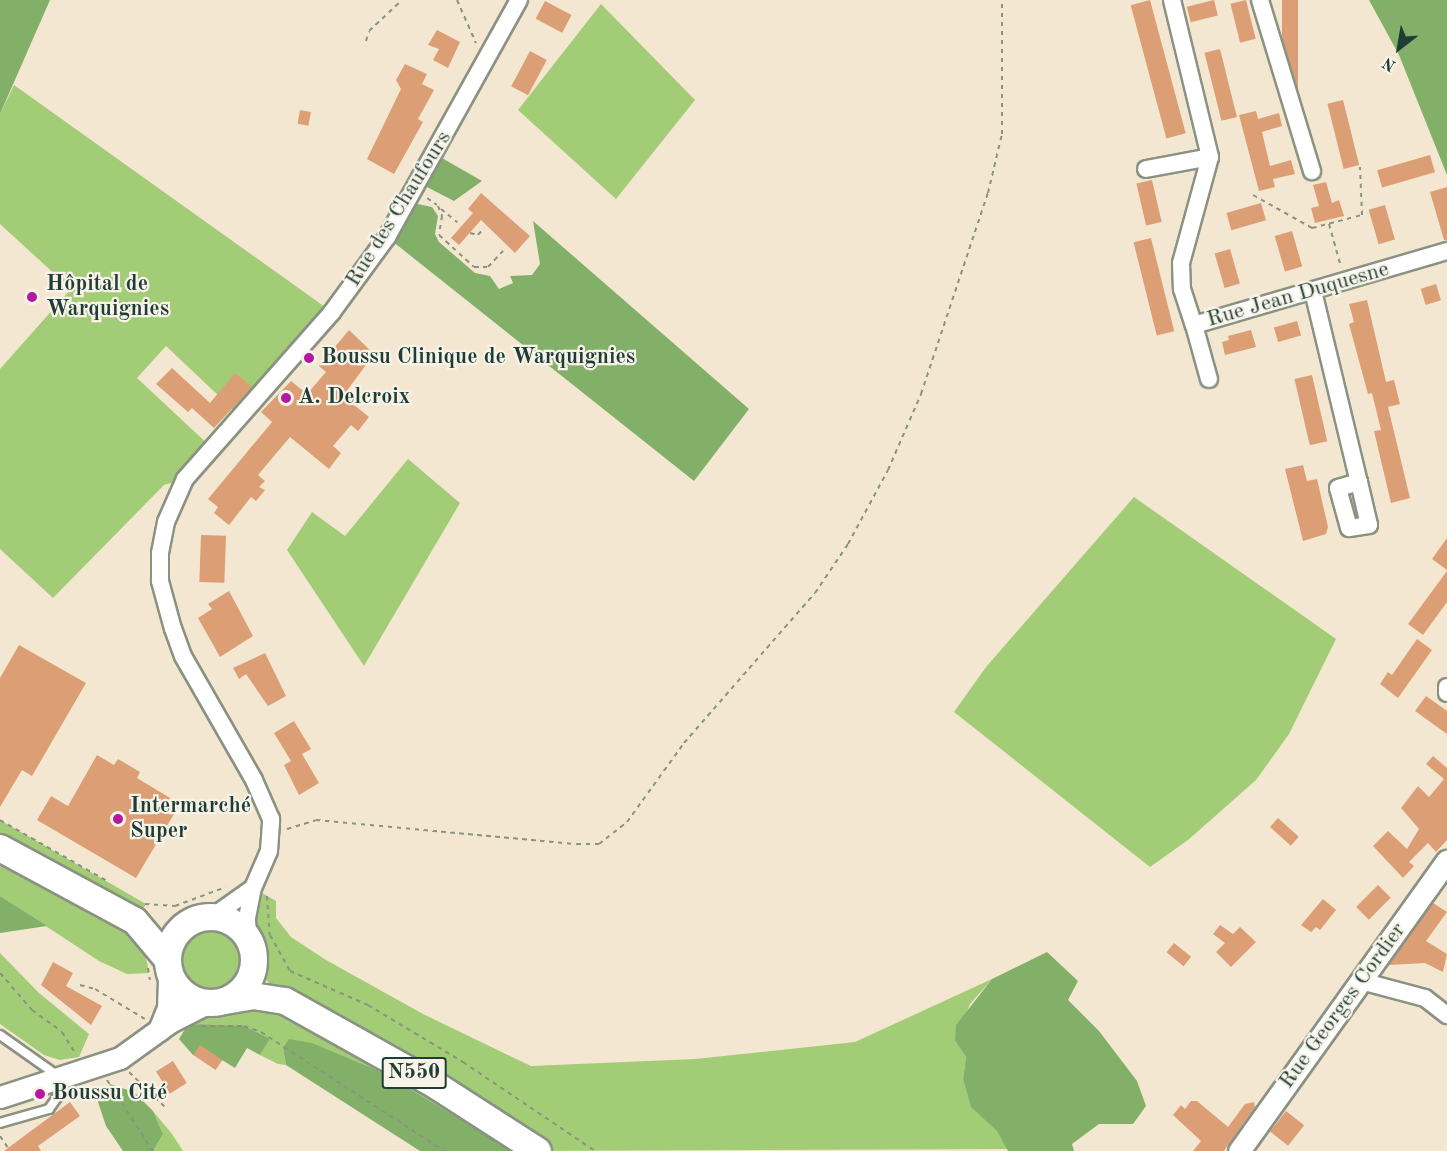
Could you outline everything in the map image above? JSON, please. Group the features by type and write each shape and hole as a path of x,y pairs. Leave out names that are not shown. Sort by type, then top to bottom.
{"main road":[{"path":"0,849 138,911 232,923 251,949 246,985 211,1010 184,994 159,971 138,911"},
{"path":"159,971 170,945 200,920"},
{"name":"N550","path":"251,949 269,985 285,1001 437,1086 538,1151"},
{"name":"N550","path":"211,1010 253,996 285,1001"}],"street":[{"name":"Rue des Chaufours","path":"272,833 267,807 254,780 183,656 173,629 160,581 160,553 166,522 185,479 338,305 387,237 519,0"},
{"name":"Rue Jean Duquesne","path":"1172,0 1210,157 1181,263 1182,289 1194,325 1447,252"},
{"path":"1260,0 1312,171"},
{"path":"1146,169 1210,157"},
{"path":"1313,291 1359,482"},
{"path":"1194,325 1209,379"},
{"path":"1447,687 1447,693"},
{"path":"251,949 253,888 272,833"},
{"name":"Rue Georges Cordier","path":"1239,1151 1447,861"},
{"path":"200,920 253,888"},
{"path":"0,1097 120,1058 149,1021 168,1008 159,971"},
{"path":"1361,981 1425,998 1447,1016"},
{"path":"149,1021 211,1010"}],"lane":[{"path":"0,1035 61,1078 58,1100 49,1109 0,1123"}],"path":[{"path":"366,41 369,31 402,0"},
{"path":"456,0 473,40 489,56"},
{"path":"272,833 316,820 577,844 599,844 627,822 684,743 815,593 848,544 888,470 921,394 988,193 1002,134 1002,0"},
{"path":"1253,195 1312,228 1329,224 1362,215 1360,166"},
{"path":"415,189 457,222"},
{"path":"438,206 442,216 440,235 474,267 488,267 503,251"},
{"path":"1329,224 1345,282"},
{"path":"470,233 478,235 484,228"},
{"path":"0,820 116,887"},
{"path":"138,911 175,906 237,883 253,888 270,898 267,917 270,935 290,971 368,1005 463,1062 595,1151"},
{"path":"0,973 32,1010 62,1032 93,1068 153,1151"},
{"path":"80,985 95,989 149,1021"},
{"path":"211,1010 261,1032 444,1151"},
{"path":"120,1058 132,1077 165,1108"},
{"path":"0,1136 10,1151"}],"green space":[{"path":"0,0 50,0 0,114"},
{"path":"1369,0 1447,0 1447,175 1399,55"},
{"path":"601,4 695,100 616,199 518,110"},
{"path":"14,85 332,312 240,416 166,346 137,378 212,448 185,479 164,485 53,598 0,549 0,369 71,289 0,224 0,114"},
{"path":"435,154 482,181 454,201 419,183"},
{"path":"408,202 432,207 438,216 435,234 439,242 475,273 490,276 499,289 513,283 510,276 532,275 540,264 533,221 749,409 694,481 387,237"},
{"path":"408,459 460,503 364,666 287,550 312,512 345,536"},
{"path":"1134,497 1336,639 1289,734 1256,780 1188,840 1150,867 954,712 986,667"},
{"path":"0,820 146,904 127,936 145,953 149,973 127,974 99,961 0,896"},
{"path":"253,888 276,901 276,918 291,937 326,960 423,1014 531,1066 695,1059 855,1042 992,979 970,1004 955,1041 966,1057 963,1079 971,1106 997,1131 1009,1149 514,1151 381,1072 283,1048 286,1065 278,1064 260,1055 270,1039 221,1027 170,1022 189,1011 284,1000 261,974 248,938"},
{"path":"0,896 47,926 0,933"},
{"path":"210,927 222,929 233,936 240,947 242,959 240,971 233,982 222,989 210,991 198,989 187,982 180,971 178,959 180,947 187,936 198,929"},
{"path":"1047,952 1078,981 1068,1000 1099,1031 1137,1081 1146,1106 1133,1124 1099,1124 1072,1144 1074,1151 1008,1151 997,1131 971,1107 963,1079 966,1057 955,1041 956,1025 992,979"},
{"path":"0,953 39,993 89,1034 79,1057 60,1060 44,1055 0,1024"},
{"path":"188,1024 244,1026 270,1039 260,1055 247,1048 235,1068 222,1060 193,1055 179,1039"},
{"path":"289,1039 312,1043 381,1072 514,1151 420,1151 286,1065 283,1048"},
{"path":"110,1084 134,1092 153,1111 163,1134 153,1151 123,1151 106,1126 98,1102"},
{"path":"153,1111 183,1151 153,1151 163,1134"}],"building":[{"path":"1150,0 1186,133 1166,138 1131,5"},
{"path":"1214,0 1218,16 1191,22 1187,7"},
{"path":"1246,0 1256,39 1240,43 1230,4"},
{"path":"1282,0 1298,0 1298,98 1282,98"},
{"path":"545,1 571,15 562,33 536,19"},
{"path":"437,30 460,42 448,68 433,60 439,49 428,45"},
{"path":"1220,49 1237,117 1221,121 1204,53"},
{"path":"530,51 547,60 528,95 511,86"},
{"path":"405,64 427,74 422,84 434,90 418,119 423,122 394,174 367,159 401,89 396,80"},
{"path":"1343,100 1359,165 1344,169 1327,104"},
{"path":"300,110 311,112 308,126 298,124"},
{"path":"1256,111 1258,119 1279,113 1282,126 1262,132 1270,166 1291,160 1295,174 1273,179 1275,187 1259,191 1239,115"},
{"path":"1430,155 1435,172 1382,187 1377,170"},
{"path":"1152,180 1162,222 1146,225 1136,184"},
{"path":"1326,182 1332,203 1339,200 1344,216 1315,223 1311,208 1319,206 1313,185"},
{"path":"1447,187 1447,240 1444,240 1430,192"},
{"path":"481,193 530,236 515,253 481,220 459,245 451,238 473,213 468,209"},
{"path":"1261,203 1266,220 1231,230 1226,213"},
{"path":"1385,205 1395,240 1379,244 1369,210"},
{"path":"1292,231 1302,267 1285,272 1275,236"},
{"path":"1151,238 1174,331 1157,336 1134,242"},
{"path":"1230,249 1240,284 1225,288 1215,253"},
{"path":"1436,284 1441,300 1426,305 1421,289"},
{"path":"1367,300 1386,382 1394,380 1400,404 1388,407 1410,498 1391,503 1374,431 1381,430 1372,393 1368,394 1349,324 1354,322 1349,304"},
{"path":"1297,321 1301,335 1278,342 1274,328"},
{"path":"349,330 374,354 343,396 369,417 358,431 351,425 333,446 341,453 329,469 290,437 258,475 265,481 259,487 265,490 256,501 251,497 229,525 214,513 218,507 208,499 272,422 261,412 291,381 307,394 326,372 319,366"},
{"path":"1251,330 1256,347 1225,355 1222,342 1229,340 1228,336"},
{"path":"172,368 210,403 235,373 252,387 214,428 192,408 188,412 156,384"},
{"path":"1312,375 1327,441 1310,445 1294,379"},
{"path":"1303,465 1307,481 1317,479 1328,527 1326,534 1303,541 1285,469"},
{"path":"201,535 226,536 224,583 199,582"},
{"path":"1447,538 1447,570 1432,559"},
{"path":"1447,571 1447,602 1423,635 1408,624"},
{"path":"229,591 253,636 220,657 198,618 212,609 208,604"},
{"path":"1417,639 1432,650 1398,698 1380,684 1388,672 1392,675"},
{"path":"19,645 86,683 32,776 22,770 0,807 0,678"},
{"path":"265,653 286,696 268,706 246,674 239,679 233,668"},
{"path":"1426,696 1447,711 1447,734 1415,711"},
{"path":"294,721 311,749 302,754 319,783 299,795 284,765 291,761 274,733"},
{"path":"97,755 114,765 118,759 140,772 137,778 180,804 136,878 37,820 51,796 68,806"},
{"path":"1433,756 1447,768 1447,840 1436,852 1428,843 1409,862 1414,866 1403,878 1373,846 1388,831 1407,849 1419,829 1401,808 1418,786 1429,797 1444,779 1426,764"},
{"path":"1278,818 1299,837 1291,846 1270,827"},
{"path":"1378,885 1391,898 1369,920 1356,907"},
{"path":"1323,899 1336,910 1320,930 1316,927 1311,932 1301,925"},
{"path":"1433,903 1447,912 1426,941 1447,954 1443,972 1425,963 1388,965"},
{"path":"1220,925 1233,934 1240,927 1256,942 1231,967 1216,952 1225,943 1213,934"},
{"path":"1174,943 1191,957 1184,966 1166,952"},
{"path":"53,962 73,973 66,986 102,1006 91,1025 41,985"},
{"path":"200,1045 222,1060 216,1070 193,1055"},
{"path":"173,1061 187,1083 170,1094 156,1072"},
{"path":"1191,1101 1197,1101 1228,1127 1245,1104 1254,1102 1255,1107 1224,1151 1193,1151 1201,1141 1173,1115 1181,1105 1185,1109"},
{"path":"70,1102 80,1116 38,1146 41,1151 4,1151"},
{"path":"1286,1111 1304,1125 1288,1146 1270,1131"}],"place":[{"name":"Hôpital de Warquignies","path":"32,297"},
{"name":"Boussu Clinique de Warquignies","path":"309,358"},
{"name":"A. Delcroix","path":"286,398"},
{"name":"Intermarché Super","path":"118,819"},
{"name":"Boussu Cité","path":"40,1094"}]}
